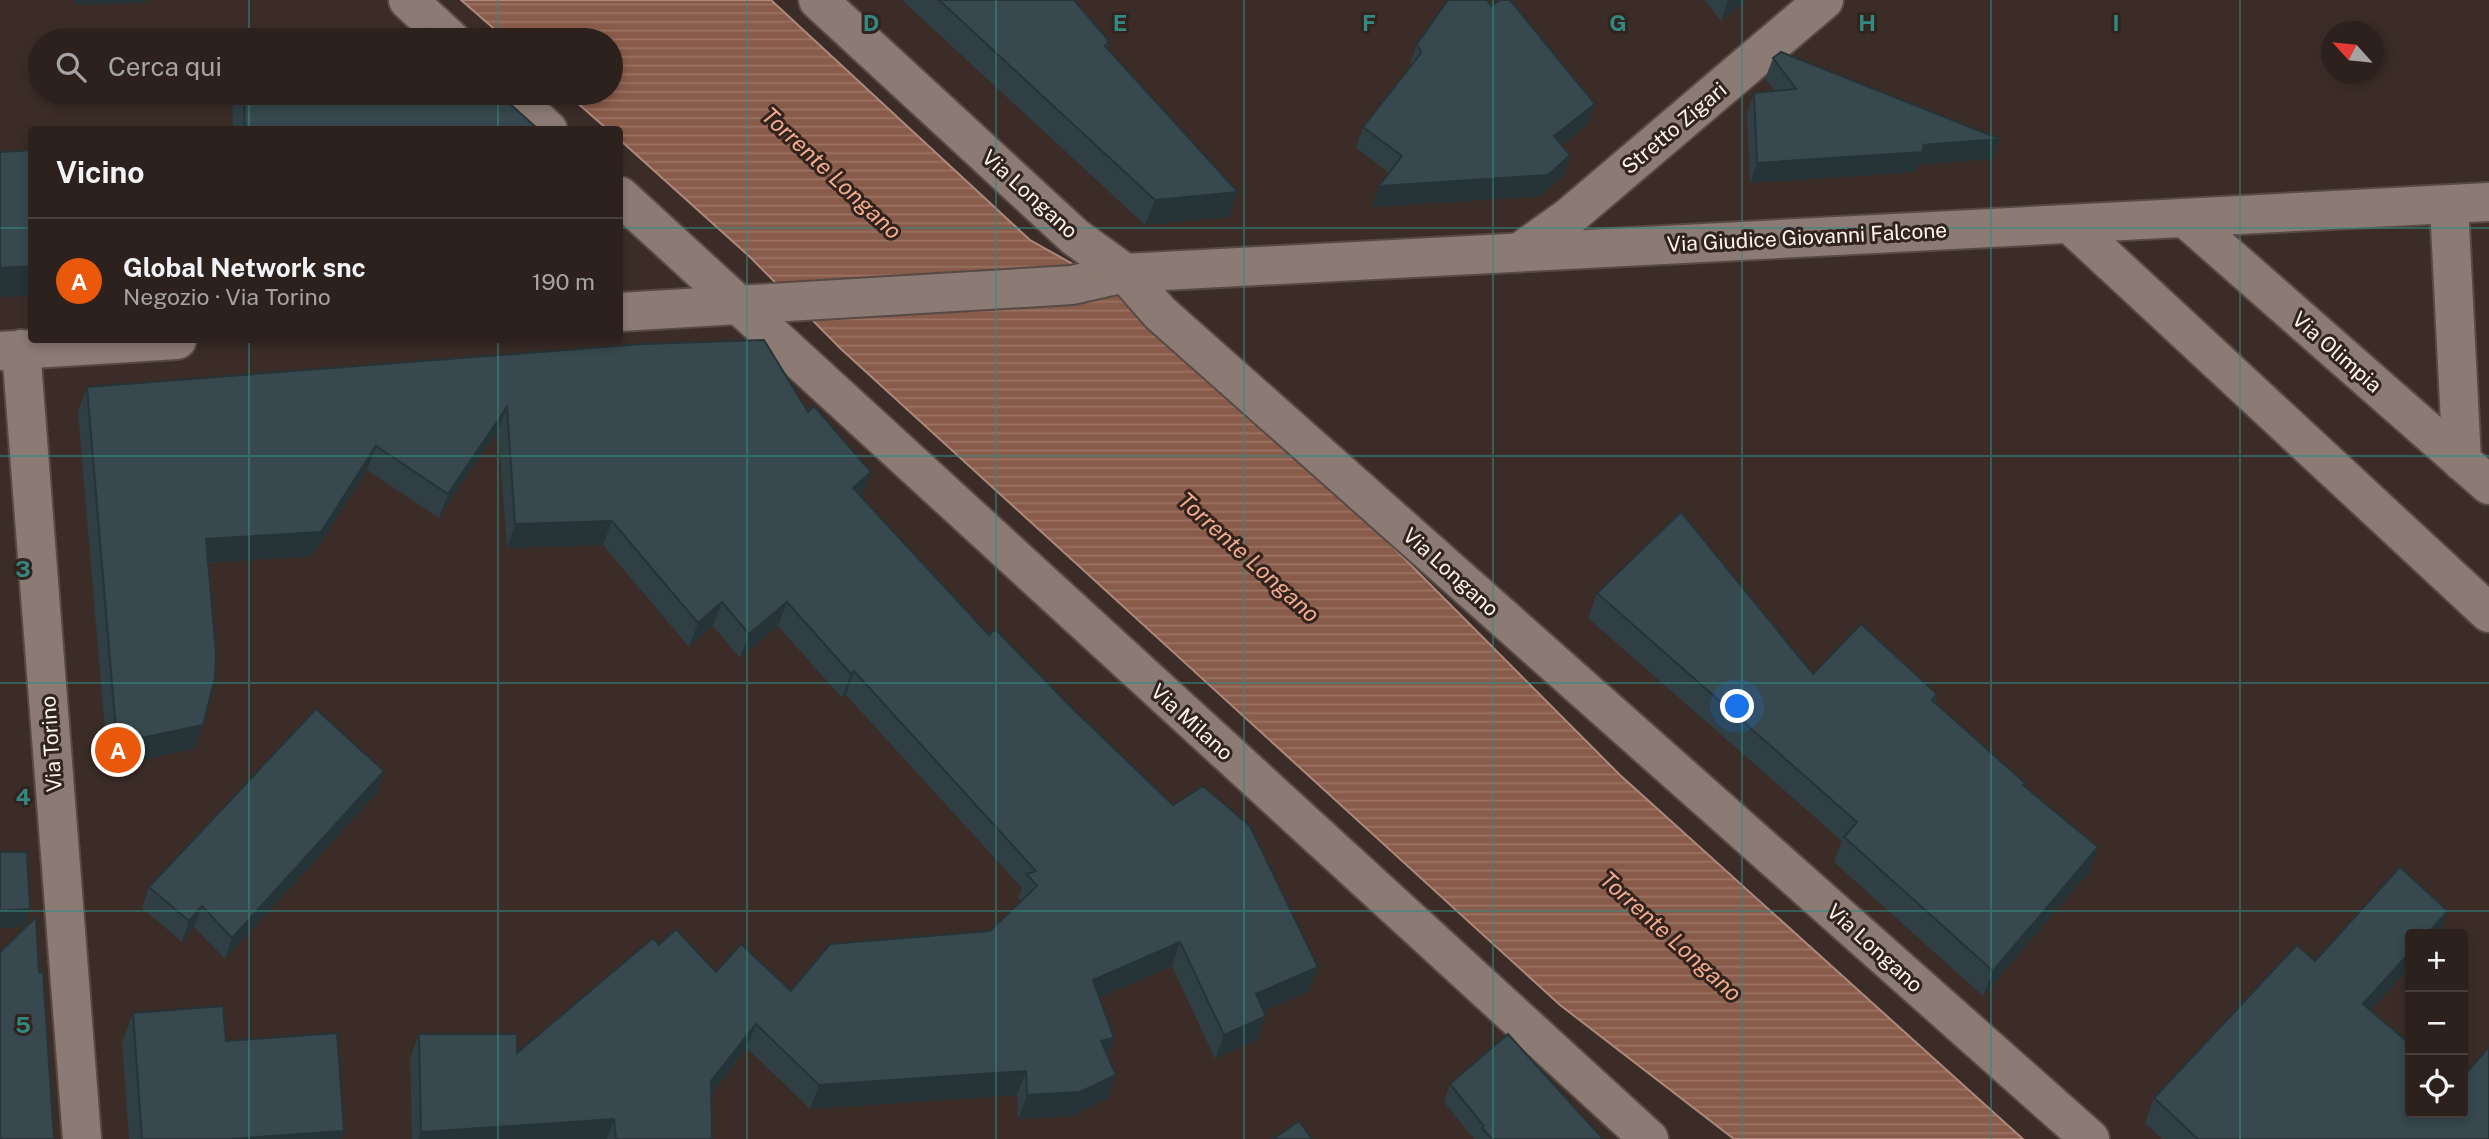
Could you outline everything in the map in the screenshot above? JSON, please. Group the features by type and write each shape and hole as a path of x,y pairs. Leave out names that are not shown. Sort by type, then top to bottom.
{"street":[{"path":"408,0 438,28"},
{"name":"Via Longano","path":"818,0 1075,237 1125,273 1160,313 2090,1139"},
{"name":"Stretto Zigari","path":"1520,252 1569,217 1824,0"},
{"path":"521,105 544,126"},
{"name":"Via Milano","path":"623,199 1649,1139"},
{"name":"Via Giudice Giovanni Falcone","path":"623,312 1072,285 1125,273 2489,202"},
{"path":"2449,205 2476,473"},
{"name":"Via Olimpia","path":"2185,218 2476,473"},
{"path":"2070,224 2489,613"},
{"path":"10,350 127,343"},
{"name":"Via Torino","path":"10,350 82,1139"}],"water":[{"name":"Torrente Longano","path":"461,0 771,0 1030,240 1160,313 1620,775 2023,1139 1734,1139 1560,1005 841,349 750,257 623,143 623,126 604,126 580,105 623,105 623,28 493,28"}],"building":[{"path":"939,0 1074,0 1109,41 1105,46 1238,192 1155,200"},
{"path":"1448,0 1487,0 1491,6 1500,0 1510,0 1595,104 1554,136 1570,155 1548,175 1379,186 1402,156 1363,127 1421,53 1417,44"},
{"path":"1781,52 2000,139 1923,145 1923,152 1757,163 1754,93 1796,89 1773,58"},
{"path":"244,105 511,105 535,126 245,126"},
{"path":"28,150 28,266 0,268 0,152"},
{"path":"764,340 808,412 814,406 871,472 853,488 989,635 995,629 1173,805 1203,786 1250,826 1318,967 1256,994 1266,1016 1224,1035 1180,942 1093,980 1114,1038 1101,1041 1116,1075 1080,1092 1027,1095 1026,1071 819,1085 756,1024 711,1081 712,1139 616,1139 614,1119 421,1132 419,1034 517,1034 517,1053 653,938 659,945 676,929 716,972 741,944 791,991 830,944 990,931 1037,886 1027,874 1036,871 854,671 851,674 787,602 749,634 722,602 698,623 612,521 515,524 507,407 448,494 376,446 321,532 206,539 216,652 215,678 203,725 117,743 87,387 643,344"},
{"path":"1681,512 1813,674 1861,624 1937,694 1932,700 2025,783 2023,785 2098,847 1993,971 1844,837 1857,822 1597,593"},
{"path":"316,709 384,771 232,938 202,906 189,921 149,887"},
{"path":"0,852 27,852 30,909 0,911"},
{"path":"2400,867 2448,911 2432,929 2405,929 2405,958 2363,1004 2405,1040 2405,1118 2468,1118 2468,1071 2489,1047 2489,1139 2198,1139 2154,1098 2297,945 2315,961"},
{"path":"36,917 39,972 43,972 54,1139 0,1139 0,952"},
{"path":"223,1006 226,1041 337,1033 344,1131 231,1139 142,1139 133,1013"},
{"path":"1508,1034 1603,1139 1492,1139 1482,1128 1484,1126 1450,1084"},
{"path":"1299,1121 1312,1139 1273,1139"}],"place":[{"name":"Global Network snc","path":"118,750"}]}
